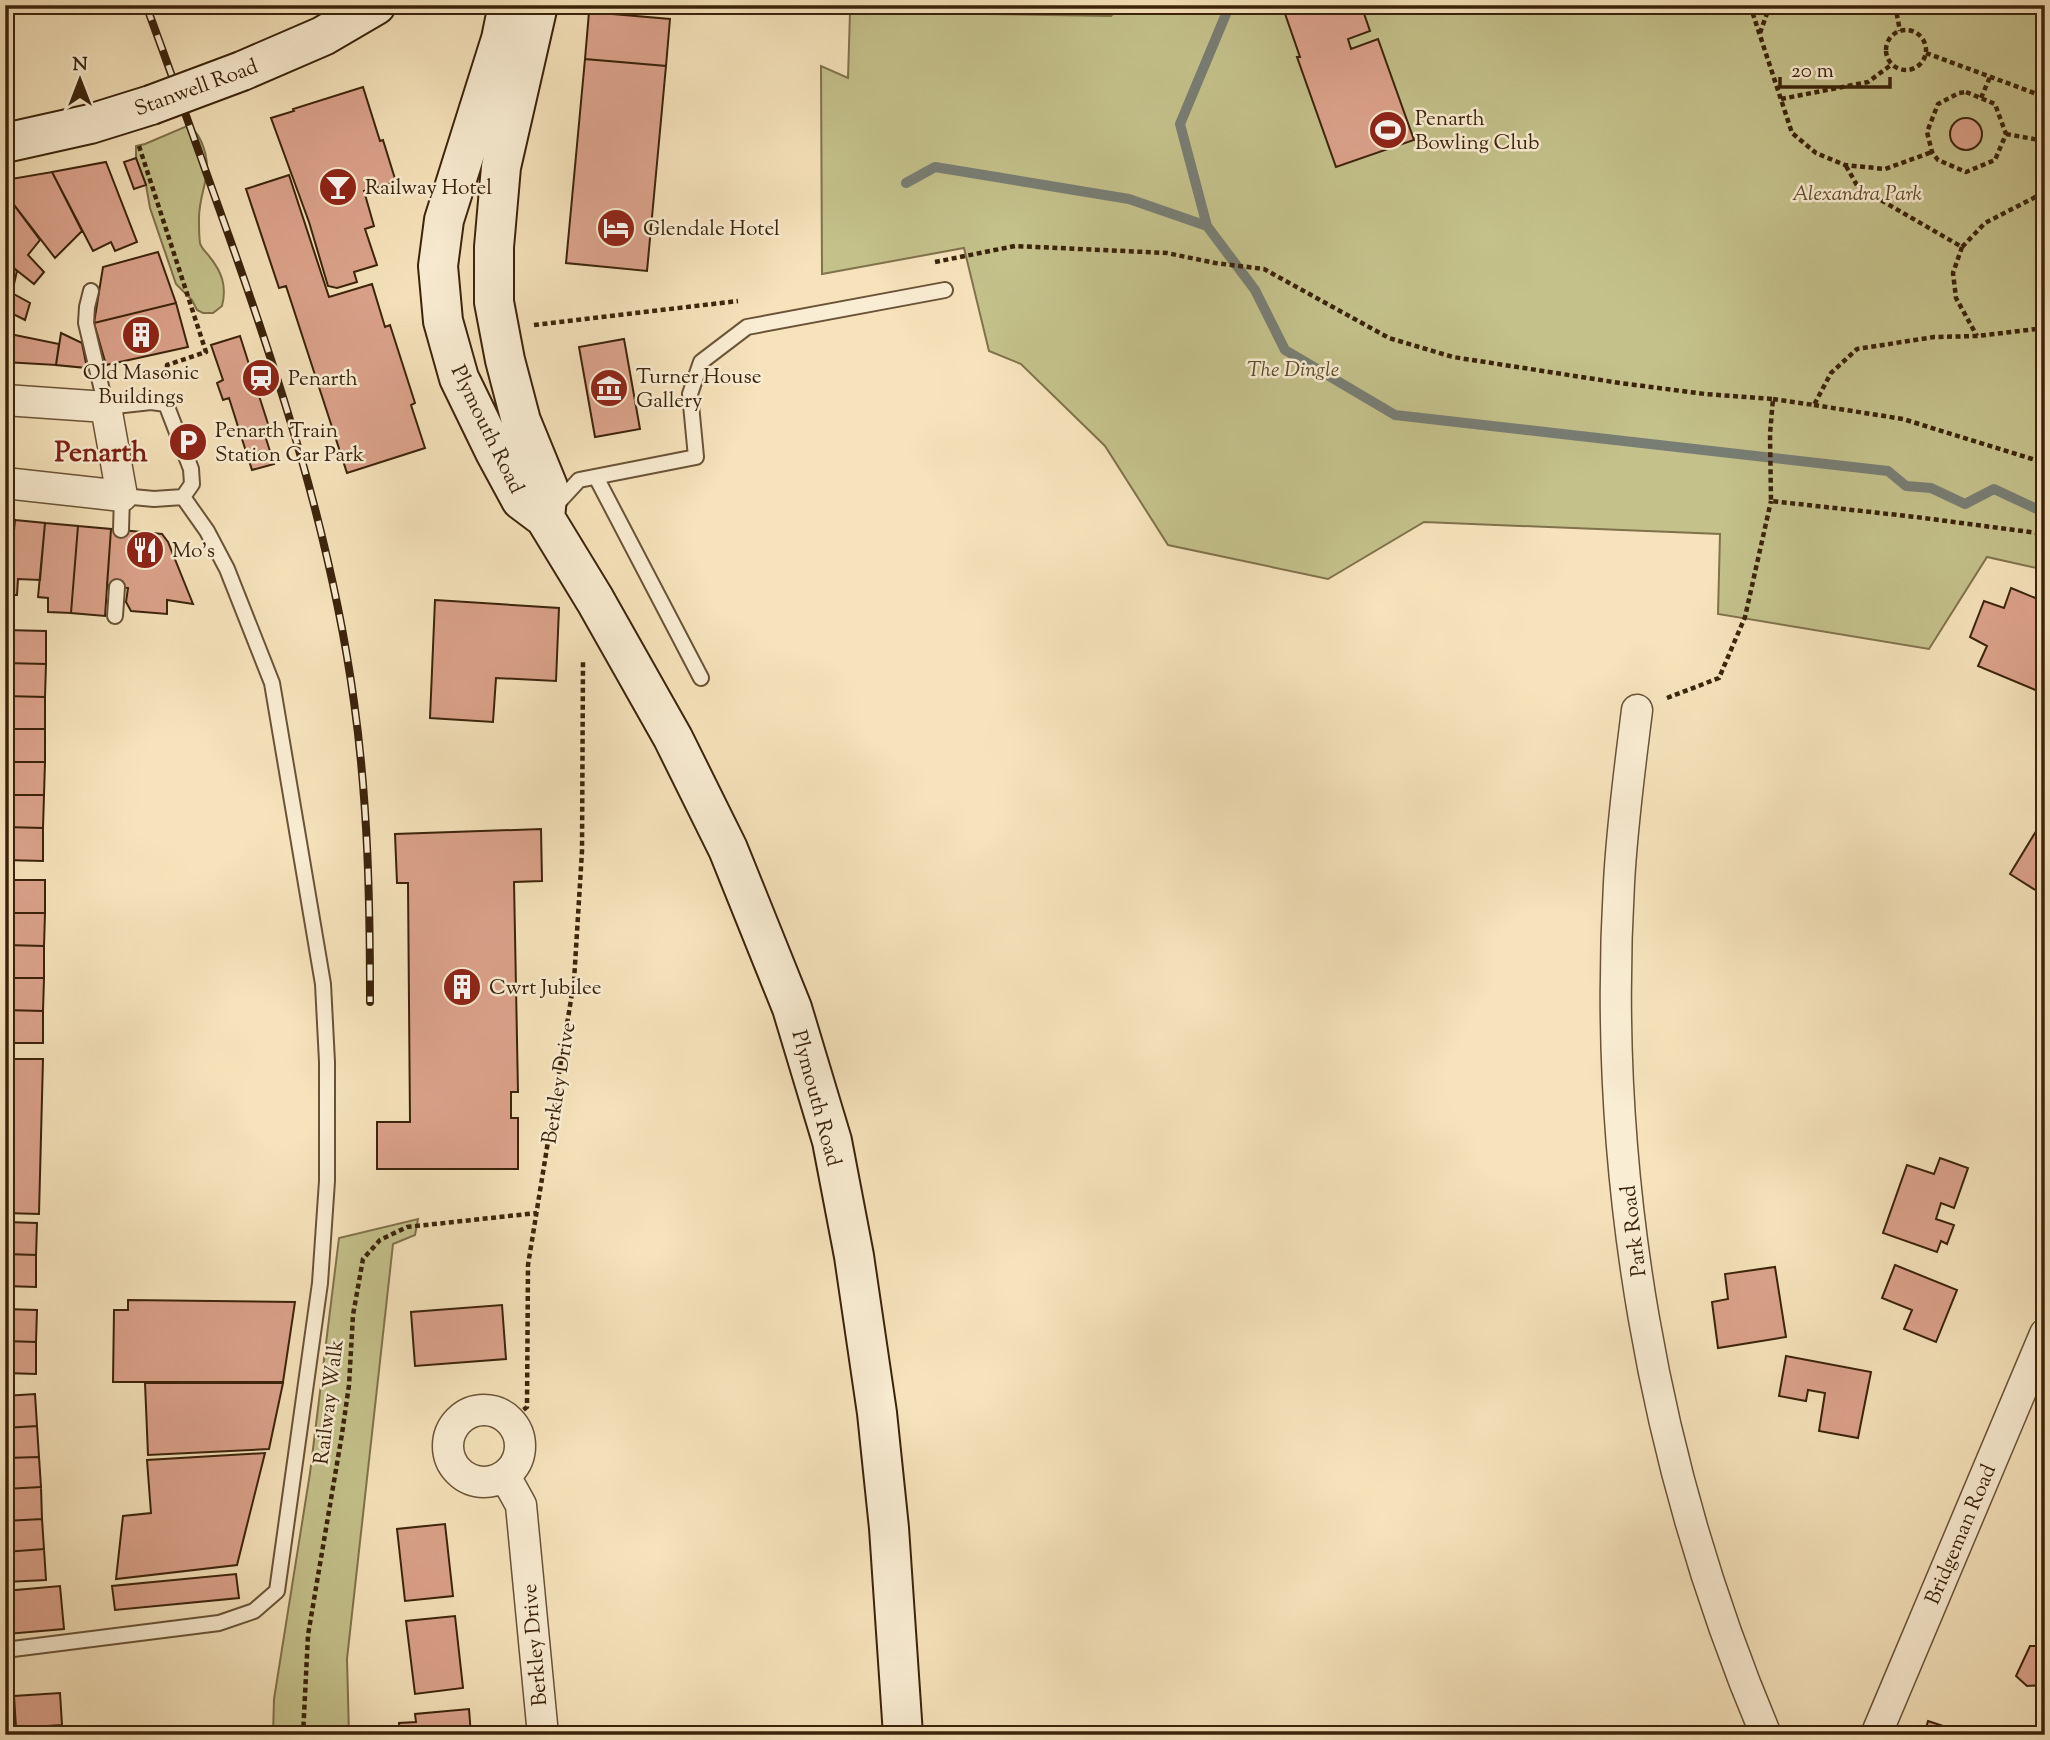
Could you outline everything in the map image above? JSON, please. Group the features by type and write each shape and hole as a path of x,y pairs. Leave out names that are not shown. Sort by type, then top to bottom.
{"street":[{"name":"Stanwell Road","path":"5,142 47,135 139,109 242,71 323,36 376,5"},
{"name":"Plymouth Road","path":"508,5 501,39 444,220 438,266 443,321 459,378 521,500 545,518 673,738 728,849 792,1008 832,1140 854,1256 877,1413 889,1528 904,1735"},
{"name":"Plymouth Road","path":"537,5 501,167 494,247 494,302 521,421 548,487 545,518"},
{"path":"5,400 106,407 122,496 5,483"},
{"name":"Park Road","path":"1637,710 1619,883 1616,992 1623,1149 1643,1318 1671,1452 1701,1556 1734,1655 1766,1735"},
{"name":"Bridgeman Road","path":"1876,1735 2045,1334"},
{"path":"487,1410 510,1420 517,1430 520,1442 520,1454 516,1464 505,1476 488,1482 466,1478 451,1460 448,1449 455,1425 464,1417 487,1410"},
{"name":"Berkley Drive","path":"505,1476 521,1504 543,1735"}],"lane":[{"path":"545,518 579,480 696,457 690,394 701,362 747,327 945,290"},
{"path":"92,291 86,323 106,407 151,402 166,404 191,469 192,484 183,497"},
{"path":"596,477 701,678"},
{"path":"121,530 122,496 154,499 183,497"},
{"path":"5,1650 219,1623 254,1612 277,1591 320,1283 327,1168 327,1062 323,984 272,683 228,569 207,531 183,497"},
{"path":"115,615 117,587"}],"path":[{"path":"1750,5 1792,133 1816,153 1845,165 1885,169 1932,152"},
{"path":"1760,34 1770,5"},
{"path":"1895,5 1900,31"},
{"path":"1900,31 1912,31 1923,39 1926,53 1919,66 1906,71 1891,65 1885,53 1888,39 1900,31"},
{"path":"1926,53 2045,97"},
{"path":"1781,99 1868,82 1891,65"},
{"path":"1981,99 1990,77"},
{"path":"1966,92 1981,99 1995,104 2006,134 1995,160 1966,172 1938,160 1932,152 1927,132 1938,104 1966,92"},
{"path":"139,109 143,154 206,352 167,365 166,404"},
{"path":"2006,134 2045,141"},
{"path":"1845,165 1858,187 1962,247"},
{"path":"1977,336 1956,298 1953,273 1962,247 1985,223 2045,192"},
{"path":"926,264 1015,246 1167,253 1264,269 1389,338 1453,357 1620,383 1773,399 1903,419 2045,463"},
{"path":"499,329 749,300"},
{"path":"1814,405 1831,373 1857,349 1934,337 1977,336 2045,328"},
{"path":"1637,710 1719,678 1745,617 1771,500 1770,434 1773,399"},
{"path":"1771,500 2045,534"},
{"name":"Berkley Drive","path":"510,1420 527,1407 528,1265 574,981 582,851 583,647 605,617"},
{"name":"Railway Walk","path":"303,1735 308,1636 342,1434 349,1385 353,1315 363,1259 380,1240 407,1227 537,1213"}],"green space":[{"name":"The Dingle","path":"1121,5 2045,5 2045,570 1987,557 1929,649 1718,614 1720,534 1424,522 1328,579 1168,545 1105,446 1021,364 989,351 964,248 822,274 821,66 848,78 850,12 1111,16"},
{"path":"187,126 200,138 207,163 199,210 200,243 220,274 224,286 222,306 213,313 197,310 192,300 176,284 136,158 136,146"},
{"path":"418,1219 415,1235 393,1244 347,1659 349,1735 273,1735 274,1699 310,1473 339,1238"}],"building":[{"path":"1282,5 1361,5 1370,31 1348,39 1351,49 1378,39 1414,140 1336,167 1297,57 1300,57"},
{"path":"589,12 670,19 666,66 585,59"},
{"path":"585,59 666,66 647,271 566,263"},
{"name":"Railway Hotel","path":"363,87 396,182 364,191 374,226 365,229 377,265 354,272 357,282 337,288 328,286 309,222 271,118"},
{"path":"1966,118 1977,123 1982,134 1977,145 1966,150 1955,145 1950,134 1955,123"},
{"path":"136,158 146,185 134,189 124,162"},
{"path":"106,162 137,242 115,251 111,242 93,251 52,172"},
{"path":"52,172 82,231 55,258 5,193 5,180"},
{"path":"289,175 329,297 372,284 385,327 390,325 415,403 411,405 425,448 347,473 286,286 279,288 246,189"},
{"path":"5,193 40,240 28,255 44,272 34,284 5,261"},
{"path":"158,252 176,303 94,323 103,267"},
{"path":"5,261 17,271 12,293 30,303 25,320 5,310"},
{"name":"Old Masonic Buildings","path":"176,303 188,347 106,365 94,323"},
{"path":"5,333 59,344 56,365 5,362"},
{"path":"61,333 82,343 87,368 56,365"},
{"path":"240,336 269,427 241,436 229,398 223,400 217,383 223,380 211,345"},
{"name":"Turner House Gallery","path":"624,339 640,429 595,437 579,347"},
{"path":"263,429 274,464 252,470 241,436"},
{"path":"5,519 15,520 8,595 5,594"},
{"path":"15,520 45,523 40,580 18,579 17,595 8,595"},
{"path":"45,523 78,526 71,613 48,612 48,598 38,597"},
{"path":"78,526 111,529 105,616 71,613"},
{"path":"111,529 162,534 168,542 193,604 167,600 167,614 131,611 126,602 128,588 107,585"},
{"path":"2011,588 2045,602 2045,694 1978,666 1987,646 1970,637 1984,601 2004,608"},
{"path":"435,600 559,608 556,681 496,678 493,722 430,718"},
{"path":"5,630 46,631 46,664 5,663"},
{"path":"5,663 46,664 45,697 5,696"},
{"path":"5,696 45,697 45,729 5,729"},
{"path":"5,729 45,729 45,762 5,762"},
{"path":"5,762 45,762 44,795 5,795"},
{"path":"5,795 44,795 43,828 5,827"},
{"path":"2041,823 2045,825 2045,914 2041,911 2040,893 2010,874"},
{"path":"5,827 43,828 43,861 5,860"},
{"name":"Cwrt Jubilee","path":"541,829 542,881 514,882 518,1092 511,1092 511,1118 518,1118 518,1169 377,1169 377,1122 410,1122 408,883 397,883 395,834"},
{"path":"5,880 45,880 45,913 5,913"},
{"path":"5,913 45,913 44,946 5,945"},
{"path":"5,945 44,946 44,978 5,978"},
{"path":"5,978 44,978 43,1011 5,1010"},
{"path":"5,1010 43,1011 43,1043 5,1043"},
{"path":"5,1059 43,1059 39,1214 5,1213"},
{"path":"1940,1158 1968,1168 1954,1208 1941,1203 1936,1219 1954,1225 1947,1244 1941,1241 1937,1252 1883,1233 1907,1165 1934,1174"},
{"path":"5,1222 37,1223 36,1255 5,1254"},
{"path":"5,1254 36,1255 36,1287 5,1286"},
{"path":"1895,1265 1957,1290 1936,1342 1904,1329 1912,1310 1882,1298"},
{"path":"1775,1267 1786,1337 1718,1348 1712,1302 1728,1299 1725,1274"},
{"path":"128,1300 295,1302 283,1382 113,1382 114,1310 128,1310"},
{"path":"502,1305 506,1359 415,1366 411,1312"},
{"path":"5,1309 37,1310 36,1342 5,1341"},
{"path":"5,1341 36,1342 36,1374 5,1373"},
{"path":"1786,1356 1871,1372 1858,1438 1819,1431 1825,1393 1808,1390 1806,1401 1779,1396"},
{"path":"145,1383 283,1383 269,1449 148,1455"},
{"path":"35,1394 37,1426 5,1428 5,1396"},
{"path":"37,1426 39,1457 5,1458 5,1428"},
{"path":"265,1453 237,1565 116,1579 123,1516 151,1513 147,1460"},
{"path":"39,1457 41,1487 5,1489 5,1458"},
{"path":"41,1487 42,1519 5,1521 5,1489"},
{"path":"42,1519 44,1549 5,1552 5,1521"},
{"path":"445,1524 453,1596 405,1601 397,1529"},
{"path":"44,1549 46,1580 5,1582 5,1552"},
{"path":"236,1574 239,1598 115,1610 112,1586"},
{"path":"60,1586 64,1629 7,1634 5,1591"},
{"path":"455,1616 463,1688 415,1694 406,1621"},
{"path":"2030,1646 2045,1646 2043,1685 2027,1686 2016,1676"},
{"path":"60,1693 62,1725 16,1728 14,1696"},
{"path":"469,1709 471,1735 400,1735 399,1723 416,1722 415,1714"},
{"path":"1928,1721 1961,1732 1960,1735 1924,1735"},
{"path":"62,1725 63,1735 17,1735 16,1728"}],"waterway":[{"path":"1207,226 1180,124 1226,14"},
{"path":"906,183 935,167 1129,199 1207,226 1255,290 1285,350 1395,415 1888,471 1906,486 1931,488 1965,504 1994,489 2039,510 2045,508"}],"railway":[{"path":"146,5 263,334 300,455 332,577 354,702 362,777 369,890 370,1002"}],"place":[{"name":"Penarth Bowling Club","path":"1388,130"},
{"name":"Railway Hotel","path":"338,187"},
{"name":"Glendale Hotel","path":"616,228"},
{"name":"Old Masonic Buildings","path":"141,335"},
{"name":"Penarth","path":"261,378"},
{"name":"Turner House Gallery","path":"609,388"},
{"name":"Penarth Train Station Car Park","path":"188,442"},
{"name":"Mo's","path":"145,550"},
{"name":"Cwrt Jubilee","path":"462,987"}],"district":[{"name":"Penarth","path":"101,451"}],"park label":[{"name":"Alexandra Park","path":"1857,193"}]}
